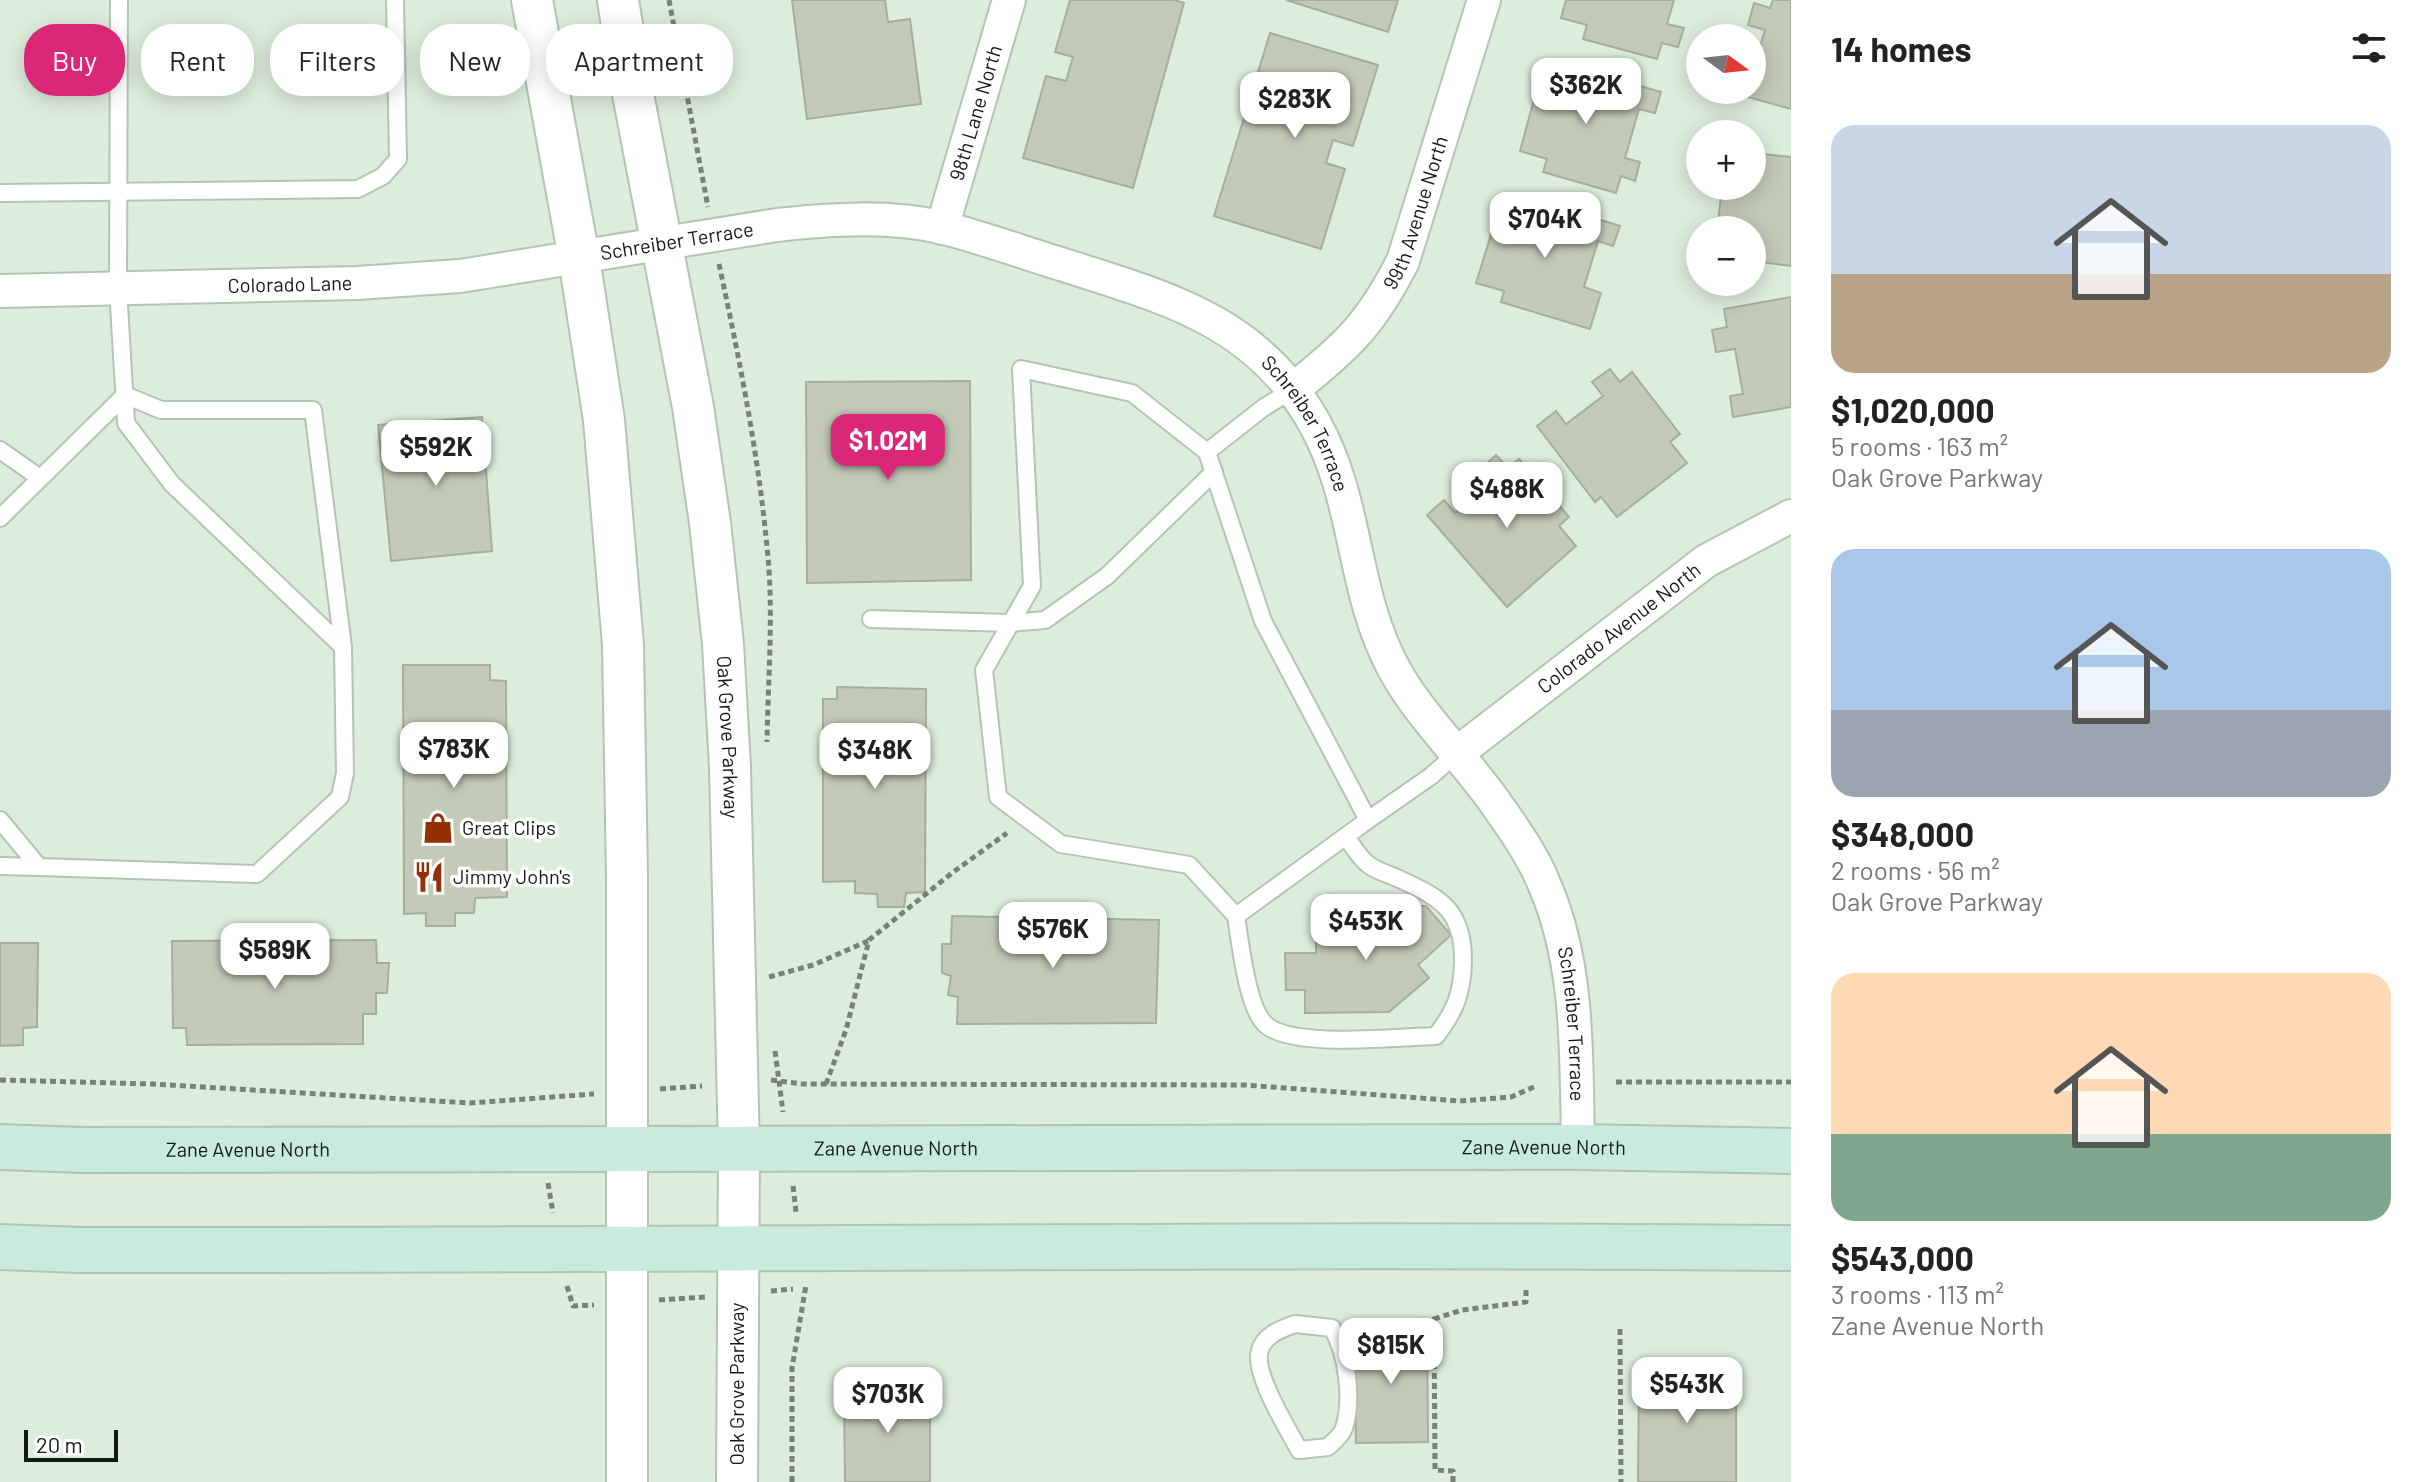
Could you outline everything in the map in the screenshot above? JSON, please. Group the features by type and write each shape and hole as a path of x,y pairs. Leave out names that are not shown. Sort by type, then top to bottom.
{"main road":[{"name":"Zane Avenue North","path":"0,1147 82,1150 627,1147 739,1150 1578,1147 1791,1151"},
{"path":"0,1247 80,1250 558,1251 737,1248 1791,1248"}],"street":[{"path":"532,0 579,258 604,420 623,645 627,876 627,1482"},
{"name":"Oak Grove Parkway","path":"618,0 695,422 723,644 730,767 739,1150 737,1482"},
{"name":"98th Lane North","path":"942,228 1009,0"},
{"name":"99th Avenue North","path":"1292,390 1332,359 1361,331 1384,300 1403,261 1484,0"},
{"name":"Schreiber Terrace","path":"579,258 663,242 824,220 887,221 942,228 1163,296 1213,319 1253,348 1292,390 1315,423 1333,462 1348,505 1360,576 1374,628 1396,672 1497,805 1544,884 1569,966 1578,1147"},
{"name":"Colorado Lane","path":"0,291 357,283 460,276 579,258"},
{"name":"Colorado Avenue North","path":"1456,754 1706,561 1791,516"}],"lane":[{"path":"119,0 118,288 126,423 172,484 343,647"},
{"path":"0,193 358,189 383,176 398,159 395,0"},
{"path":"1346,837 1368,865 1432,896 1454,915 1463,944 1463,973 1452,1015 1436,1036 1302,1039 1279,1034 1262,1022 1247,981 1236,916 1189,865 1061,844 998,797 984,670 1032,586 1021,369 1132,393 1207,452 1263,621 1368,820"},
{"path":"1207,452 1263,408 1292,390"},
{"path":"0,518 125,395"},
{"path":"0,866 257,874 340,797 345,773 343,647 313,410 161,410 125,395"},
{"path":"0,450 40,478"},
{"path":"871,619 1011,623 1045,620 1107,576 1214,472"},
{"path":"1236,916 1431,776 1456,754"},
{"path":"0,820 39,867"},
{"path":"1295,1324 1332,1328 1343,1347 1348,1385 1344,1429 1328,1447 1299,1450 1260,1372 1259,1350 1273,1333 1295,1324"}],"path":[{"path":"669,0 702,178"},
{"path":"769,977 813,965 869,940 952,873 1027,819"},
{"path":"826,1084 846,1030 869,940"},
{"path":"779,1079 802,1084 1231,1085 1459,1101 1511,1097 1536,1086"},
{"path":"0,1080 153,1084 470,1103 543,1099 542,1148 558,1251 573,1306 806,1287 792,1368 792,1482"},
{"path":"1616,1082 1791,1082"},
{"path":"1453,1482 1453,1471 1435,1470 1434,1319 1462,1310 1526,1302 1526,1286"},
{"path":"1620,1329 1621,1482"}],"building":[{"path":"792,0 885,0 888,22 910,19 921,104 807,119"},
{"path":"1070,0 1174,0 1184,3 1133,188 1023,158 1046,76 1066,81 1073,57 1055,52"},
{"path":"1286,0 1398,0 1388,32"},
{"path":"1566,0 1674,0 1667,24 1684,28 1678,47 1662,43 1657,59 1583,39 1587,25 1561,18"},
{"path":"1773,0 1791,0 1791,109 1766,102 1766,24 1748,24 1754,3 1770,8"},
{"path":"1270,33 1378,65 1353,146 1333,140 1326,163 1345,169 1321,249 1214,216"},
{"path":"1543,66 1568,74 1570,66 1661,92 1655,113 1639,109 1625,158 1640,162 1635,181 1621,176 1616,193 1543,172 1547,159 1520,151"},
{"path":"1766,154 1791,157 1791,266 1766,263 1766,216 1719,216 1721,200 1766,200"},
{"path":"1530,198 1620,226 1613,246 1598,241 1584,287 1601,293 1590,329 1501,302 1504,291 1476,283 1502,199 1527,207"},
{"path":"1791,297 1791,407 1733,417 1730,396 1743,394 1735,349 1716,352 1712,330 1727,327 1724,309"},
{"path":"1610,369 1620,382 1632,372 1680,434 1670,442 1687,463 1617,517 1601,497 1595,502 1537,426 1556,411 1566,424 1603,396 1592,382"},
{"path":"970,381 971,580 807,583 806,382"},
{"path":"482,417 492,551 391,561 378,425"},
{"path":"1496,455 1508,468 1519,459 1569,517 1559,526 1576,546 1507,607 1427,515 1444,500 1455,513 1491,482 1480,470"},
{"path":"403,665 490,665 490,680 506,681 507,897 475,898 474,913 455,913 455,926 426,926 426,913 404,914"},
{"path":"837,687 926,689 925,892 906,893 904,907 878,907 877,894 855,893 855,881 823,882 823,699 837,699"},
{"path":"1351,903 1363,917 1376,906 1395,928 1419,906 1426,906 1451,935 1418,965 1429,978 1389,1012 1305,1013 1305,990 1286,990 1285,953 1316,953 1316,933 1342,933 1342,911"},
{"path":"952,916 1159,920 1156,1023 957,1024 958,997 948,995 951,976 942,973 942,944 951,944"},
{"path":"376,940 377,963 389,963 387,993 376,993 376,1014 363,1014 363,1044 187,1045 186,1028 173,1028 172,941"},
{"path":"0,943 38,943 37,1027 23,1028 23,1045 0,1046"},
{"path":"1427,1329 1428,1442 1356,1443 1354,1330"},
{"path":"1639,1367 1736,1368 1736,1482 1638,1482"},
{"path":"875,1387 930,1387 930,1482 845,1482 844,1393 874,1392"}],"place":[{"name":"Great Clips","path":"438,828"},
{"name":"Jimmy John's","path":"429,877"}]}
